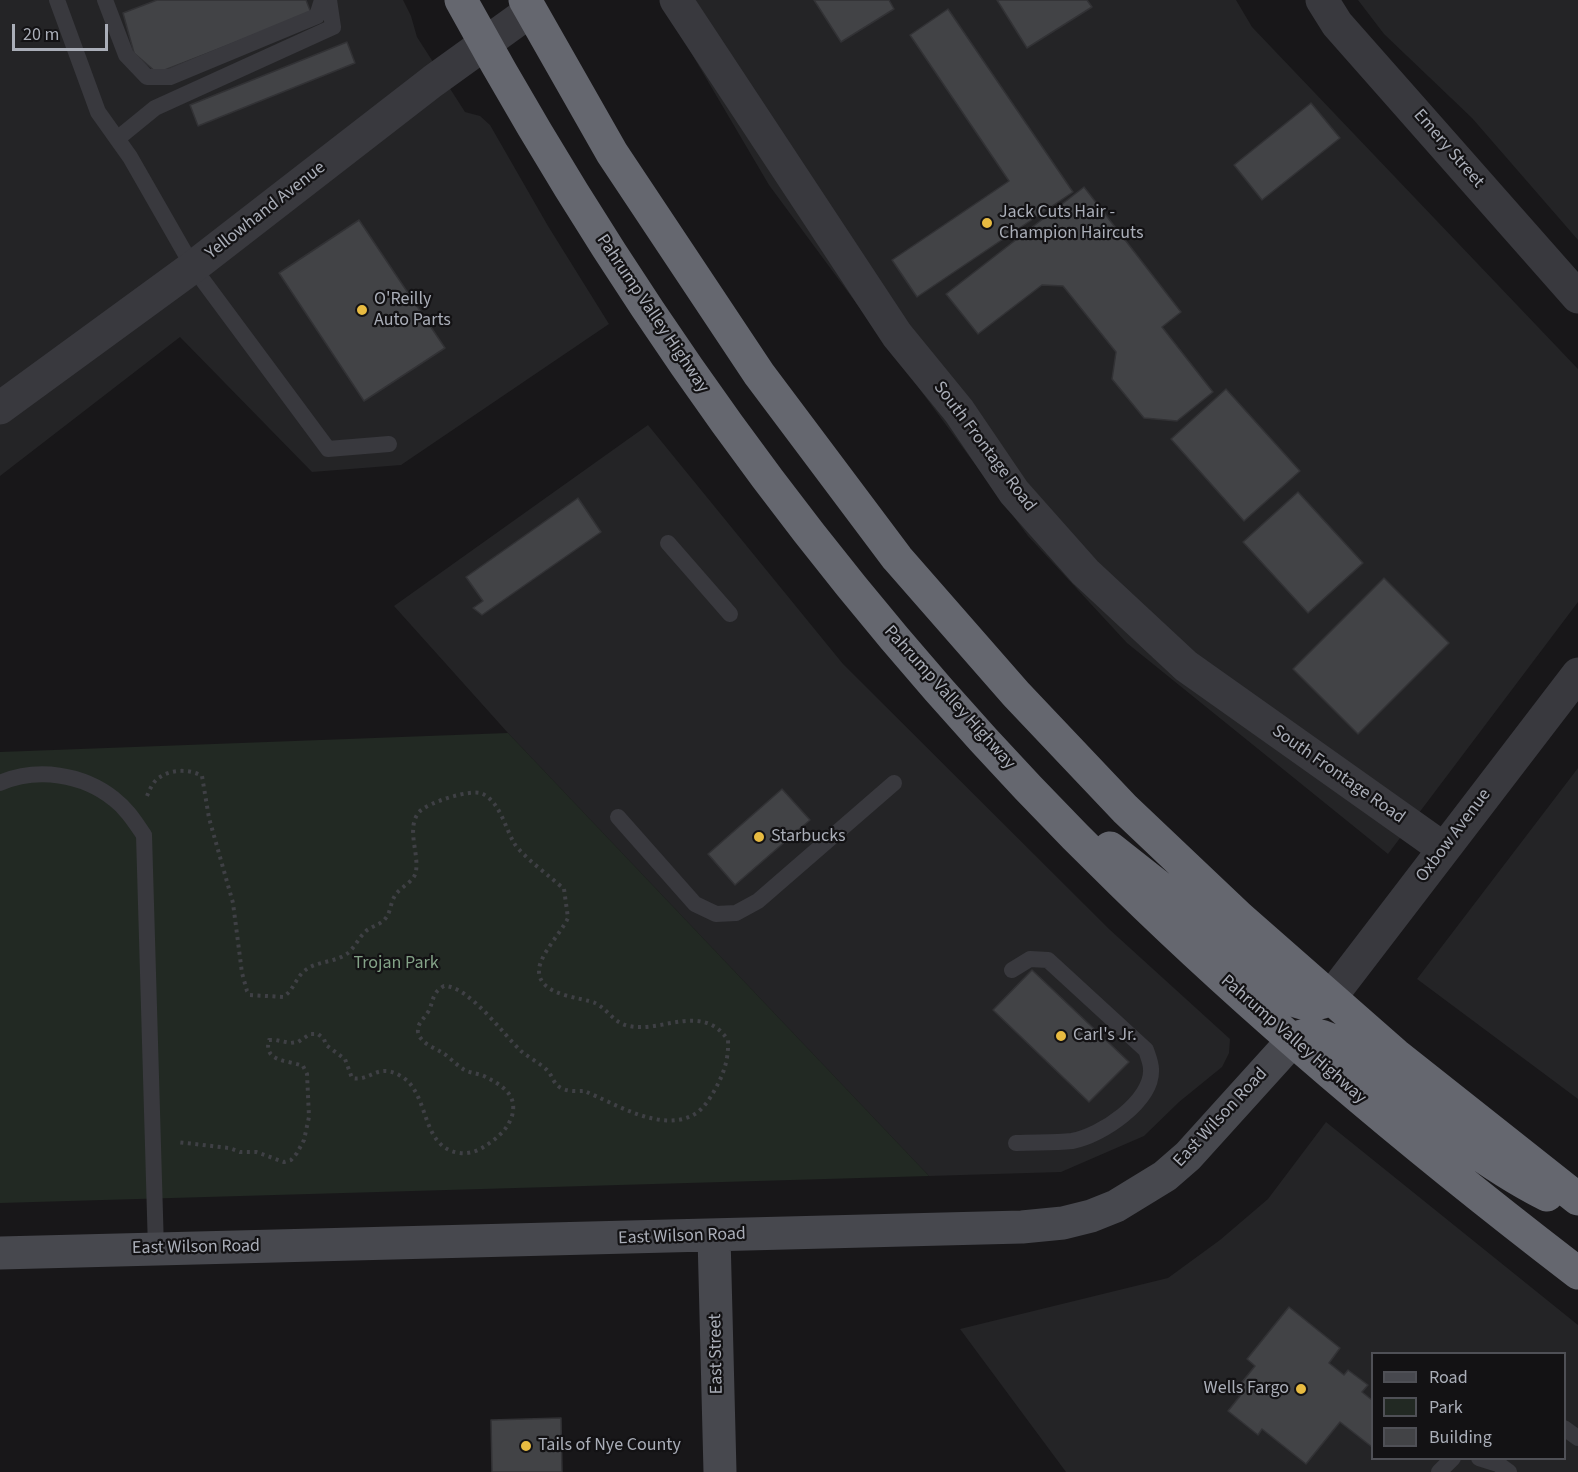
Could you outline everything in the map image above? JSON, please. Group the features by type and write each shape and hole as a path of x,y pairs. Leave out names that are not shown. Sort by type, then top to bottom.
{"highway":[{"name":"Pahrump Valley Highway","path":"461,0 583,211 718,413 805,529 906,652 1021,779 1120,881 1227,983 1368,1106 1578,1273"},
{"path":"528,5 612,153 759,374 897,558 1016,694 1125,809 1240,918 1396,1055 1578,1199"},
{"path":"1021,779 1143,872 1287,996 1303,1004 1319,1003 1330,998"},
{"path":"1293,1040 1305,1035 1321,1035 1343,1046 1496,1165 1526,1184 1578,1210"}],"street":[{"name":"South Frontage Road","path":"676,0 897,335 959,411 1014,492 1085,572 1186,666 1444,849"},
{"name":"Emery Street","path":"1322,0 1337,24 1578,297"},
{"name":"Yellowhand Avenue","path":"0,408 193,267 484,43 528,5"},
{"name":"Oxbow Avenue","path":"1330,998 1578,674"},
{"name":"East Wilson Road","path":"0,1253 714,1236 1022,1227 1063,1223 1116,1206 1166,1176 1188,1156 1293,1040"},
{"name":"East Street","path":"714,1236 720,1472"}],"lane":[{"path":"105,0 126,55 147,77 170,77 317,16 322,0"},
{"path":"117,139 155,108 333,27 328,0"},
{"path":"63,2 98,112 117,139 193,267 328,449 389,444"},
{"path":"668,543 730,614"},
{"path":"0,783 13,777 50,774 73,778 95,787 114,799 131,816 144,835 156,1249"},
{"path":"618,817 694,904 716,914 735,913 758,900 894,783"},
{"path":"1011,970 1030,959 1048,960 1146,1050 1151,1070 1145,1090 1123,1116 1098,1132 1074,1141 1016,1143"},
{"path":"1439,1472 1451,1460"},
{"path":"1485,1460 1498,1464 1509,1472"}],"path":[{"path":"144,835 144,807 146,797 154,782 161,776 185,771 194,771 202,776 209,818 233,903 245,988 250,995 255,997 283,997 292,990 303,972 314,965 345,955 364,933 387,917 392,900 398,891 410,882 416,871 413,828 419,812 456,795 479,792 495,804 520,851 564,890 568,918 548,949 540,967 540,977 545,984 567,997 594,1003 618,1023 630,1027 663,1025 686,1020 704,1023 720,1030 728,1040 725,1071 696,1114 672,1120 649,1118 584,1091 561,1088 552,1080 547,1070 521,1050 502,1028 473,1001 454,989 444,986 432,998 429,1011 419,1025 419,1035 424,1042 463,1069 483,1076 508,1092 513,1100 512,1114 506,1130 478,1150 464,1153 444,1148 436,1140 409,1082 399,1075 379,1070 362,1078 352,1078 345,1059 326,1045 324,1039 318,1034 310,1034 298,1042 290,1043 269,1040 267,1046 273,1059 303,1066 307,1074 309,1118 307,1130 304,1140 291,1160 284,1162 256,1152 240,1152 229,1148 153,1139"}],"shaded area":[{"path":"0,0 403,0 411,16 417,37 465,112 480,116 490,125 548,226 609,324 401,465 312,472 180,337 0,476"},
{"path":"660,0 1236,0 1252,27 1578,369 1578,602 1388,854 1127,643 1028,536 769,185"},
{"path":"1358,0 1578,0 1578,240 1472,118 1384,34"},
{"path":"648,425 843,664 1109,929 1230,1039 1229,1053 1222,1067 1179,1102 1144,1136 1061,1172 929,1176 508,733 394,606"},
{"path":"1578,768 1578,1099 1417,979"},
{"path":"1326,1122 1578,1325 1578,1472 1066,1472 960,1329 1168,1278 1220,1240 1268,1199"}],"green space":[{"name":"Trojan Park","path":"508,733 929,1176 0,1203 0,752"}],"building":[{"path":"157,0 306,0 311,13 157,73 134,53 123,13"},
{"path":"814,0 889,0 894,9 841,42"},
{"path":"997,0 1087,0 1092,7 1027,48"},
{"path":"948,9 1073,192 917,297 892,260 1009,181 910,35"},
{"path":"347,42 355,63 198,126 190,105"},
{"path":"1311,103 1340,138 1262,200 1234,165"},
{"path":"1084,187 1181,312 1162,327 1213,392 1177,421 1144,418 1112,379 1116,352 1063,286 1042,285 978,334 946,294"},
{"name":"O'Reilly Auto Parts","path":"359,220 445,348 364,401 279,273"},
{"path":"1226,389 1300,471 1244,521 1171,439"},
{"path":"1298,492 1363,563 1308,613 1243,542"},
{"path":"578,498 601,532 482,615 473,608 483,601 466,577"},
{"path":"1384,578 1449,643 1358,734 1293,669"},
{"name":"Starbucks","path":"782,789 810,820 735,885 708,854"},
{"name":"Carl's Jr.","path":"1032,970 1129,1062 1089,1102 993,1010"},
{"name":"Wells Fargo","path":"1289,1307 1340,1348 1329,1363 1344,1375 1348,1370 1368,1385 1362,1392 1371,1399 1371,1446 1340,1422 1306,1464 1262,1429 1258,1435 1228,1411 1240,1396 1234,1392 1255,1366 1247,1359"},
{"name":"Tails of Nye County","path":"561,1418 562,1472 492,1472 491,1420"}],"place":[{"name":"Jack Cuts Hair - Champion Haircuts","path":"987,223"},
{"name":"O'Reilly Auto Parts","path":"362,310"},
{"name":"Starbucks","path":"759,837"},
{"name":"Carl's Jr.","path":"1061,1036"},
{"name":"Wells Fargo","path":"1301,1389"},
{"name":"Tails of Nye County","path":"526,1446"}]}
